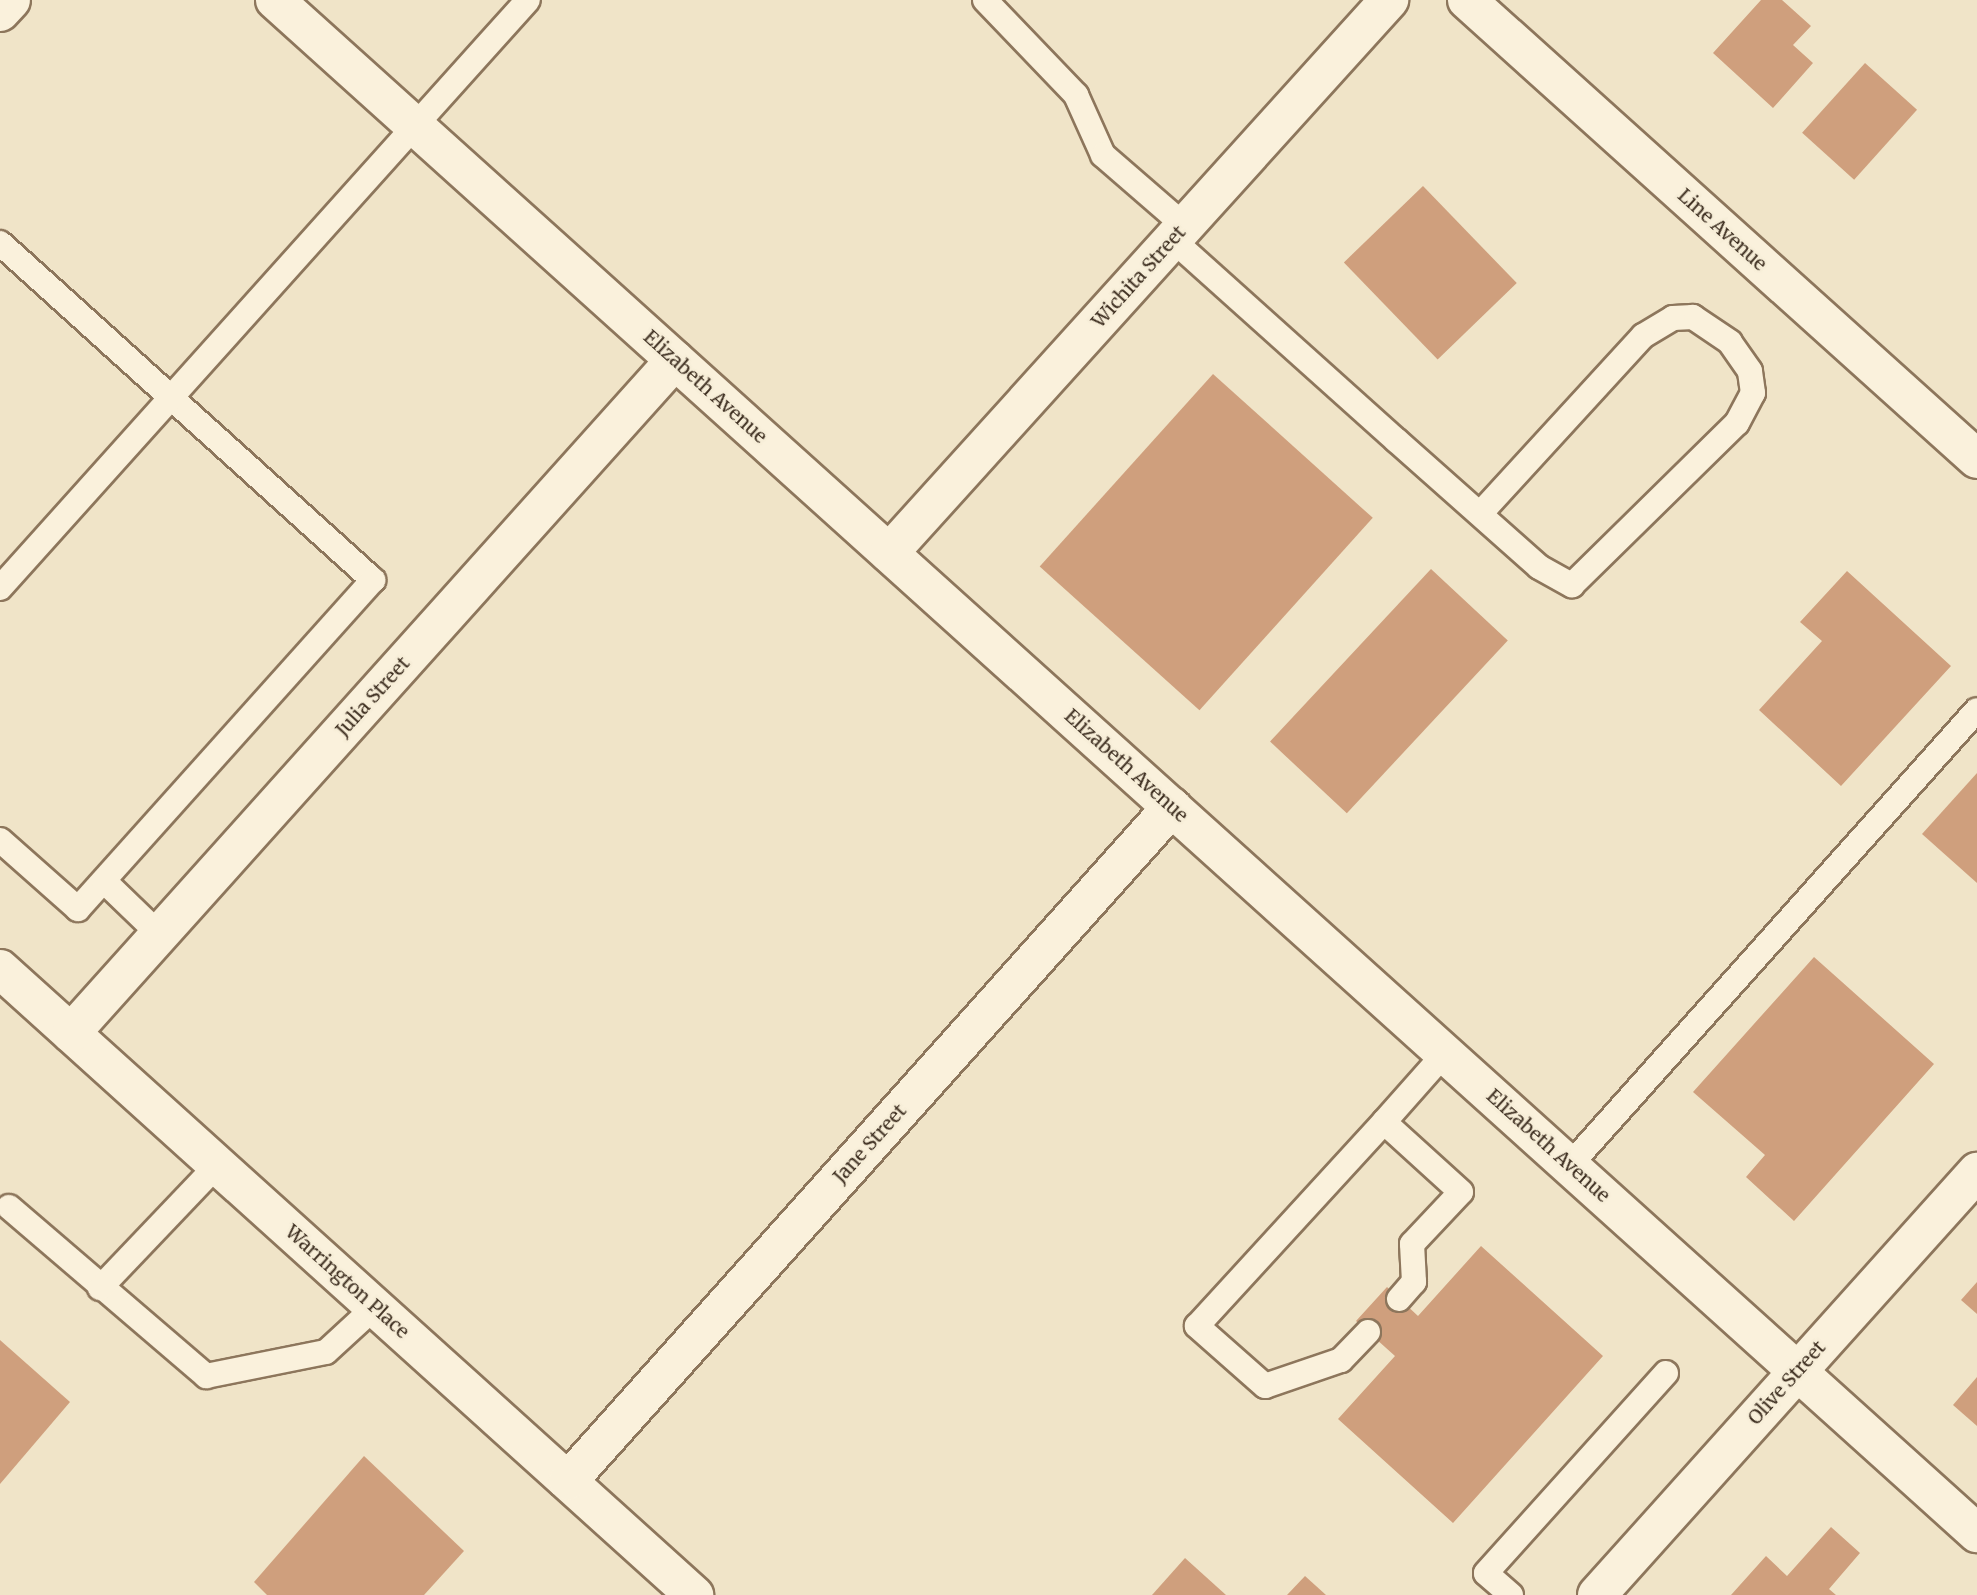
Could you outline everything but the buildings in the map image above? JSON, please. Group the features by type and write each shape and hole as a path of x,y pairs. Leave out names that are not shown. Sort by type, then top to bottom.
{"street":[{"path":"0,12 11,0"},
{"name":"Elizabeth Avenue","path":"275,0 1977,1533"},
{"name":"Wichita Street","path":"889,553 1389,0"},
{"name":"Line Avenue","path":"1467,0 1977,459"},
{"name":"Julia Street","path":"71,1033 675,360"},
{"name":"Jane Street","path":"568,1481 1172,807"},
{"name":"Warrington Place","path":"0,969 694,1595"},
{"name":"Olive Street","path":"1597,1595 1977,1172"}],"lane":[{"path":"0,588 528,0"},
{"path":"985,0 1076,94 1103,155 1179,233 1480,514 1539,567 1572,586 1737,423 1753,393 1750,371 1730,342 1693,317 1673,318 1643,336 1480,514"},
{"path":"0,243 169,401 373,580 78,909 0,841"},
{"path":"1570,1165 1977,710"},
{"path":"104,881 160,934"},
{"path":"1368,1332 1341,1360 1265,1386 1197,1326 1445,1053"},
{"path":"1384,1122 1461,1192 1412,1244 1413,1282 1399,1299"},
{"path":"100,1288 217,1165"},
{"path":"9,1207 100,1288 206,1376 326,1352 375,1307"},
{"path":"1511,1595 1486,1573 1666,1373"}]}
